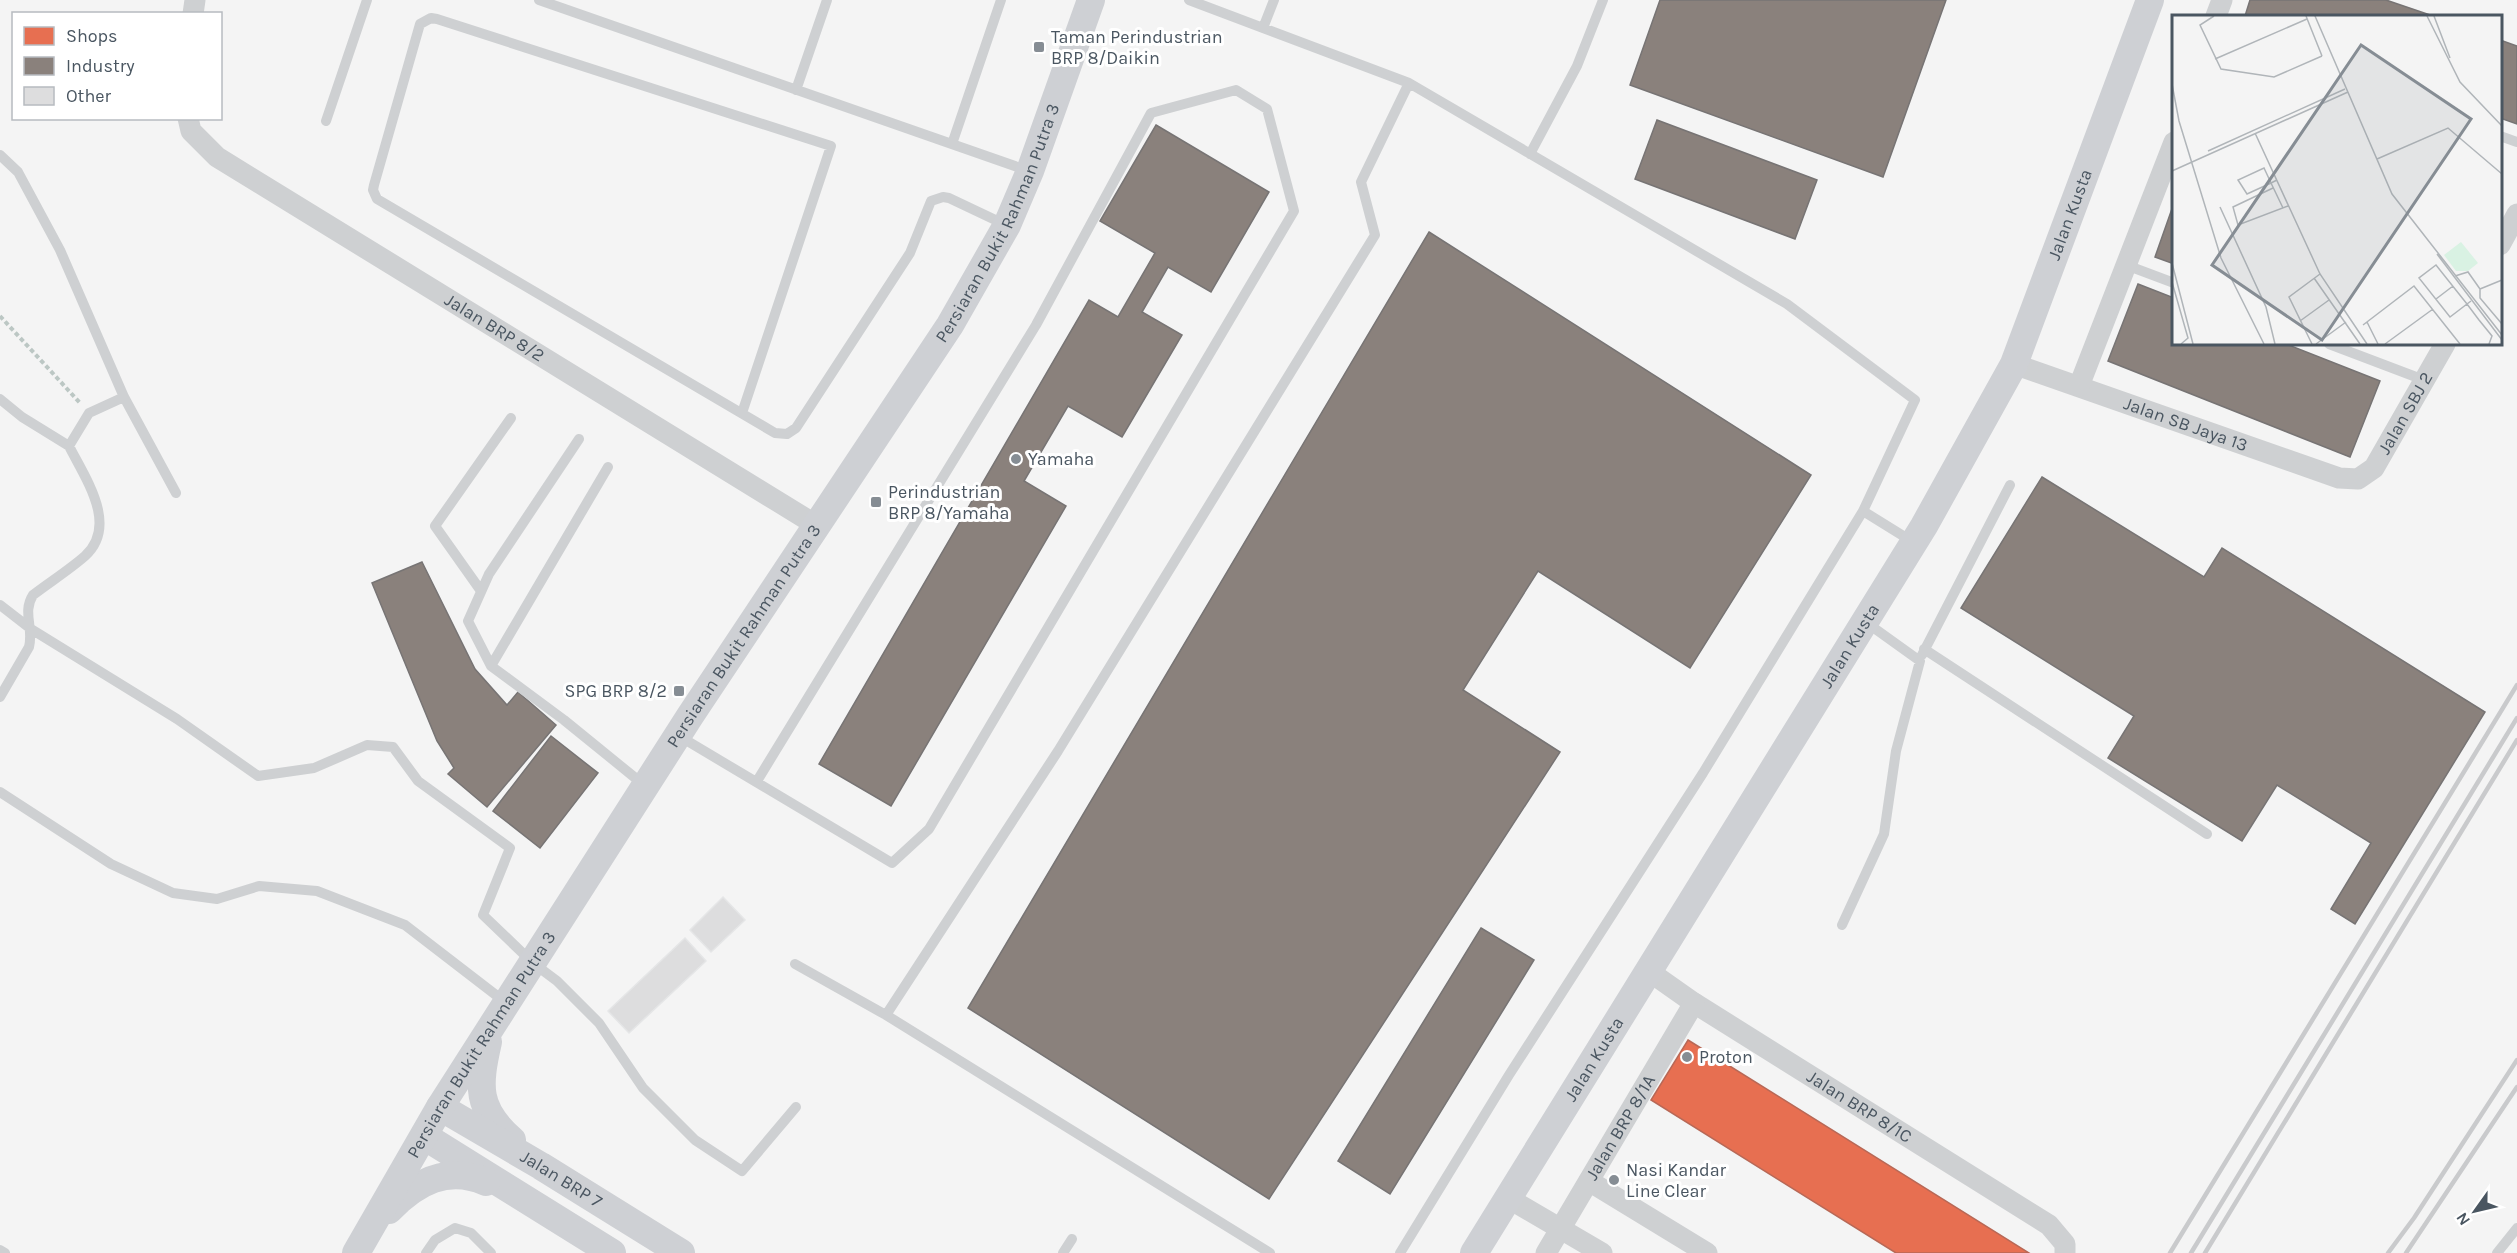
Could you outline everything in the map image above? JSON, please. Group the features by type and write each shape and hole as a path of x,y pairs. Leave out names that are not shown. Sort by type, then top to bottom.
{"main road":[{"name":"Persiaran Bukit Rahman Putra 3","path":"356,1253 440,1107 647,788 678,735 950,325 1007,225 1030,171 1091,0"},
{"name":"Jalan Kusta","path":"1474,1253 1650,972 1913,543 2014,363 2150,0"},
{"path":"490,1030 481,1073 484,1103 495,1125 540,1166"},
{"name":"Jalan BRP 7","path":"440,1107 681,1253"},
{"name":"Jalan BRP 7","path":"424,1136 612,1253"},
{"path":"372,1227 403,1196 432,1179 456,1173 476,1178 532,1202"}],"street":[{"path":"2216,15 2222,0"},
{"name":"Jalan BRP 8/2","path":"188,120 191,131 217,157 816,525"},
{"path":"2079,386 2172,150"},
{"path":"2502,241 2517,214"},
{"name":"Jalan SBJ 2","path":"2358,479 2374,468 2444,345"},
{"name":"Jalan SB Jaya 13","path":"2014,363 2339,478 2358,479"},
{"name":"Jalan BRP 8/1C","path":"1650,972 1694,1003 2049,1225 2065,1249"},
{"name":"Jalan BRP 8/1A","path":"1546,1253 1694,1003"},
{"path":"1589,1181 1707,1253"},
{"path":"1508,1198 1602,1253"}],"lane":[{"path":"326,121 367,0"},
{"path":"539,0 1030,171"},
{"path":"796,90 827,0"},
{"path":"952,144 1000,0"},
{"path":"1189,0 1409,83 1787,303 1915,400 1863,511 1703,773 1509,1074 1400,1253"},
{"path":"1263,28 1274,0"},
{"path":"1530,154 1577,66 1604,0"},
{"path":"742,413 831,146 437,19 431,18 420,24 374,185 373,190 377,199 742,413 781,434 787,434 796,428 910,253 931,201 943,196 1007,225"},
{"path":"886,1015 1058,751 1375,235 1361,182 1409,83"},
{"path":"678,735 892,863 929,829 1294,211 1267,109 1236,90 1152,113 1036,325 757,781"},
{"path":"2502,137 2517,142"},
{"path":"0,155 18,172 60,250 124,397 176,493"},
{"path":"2126,265 2172,282"},
{"path":"2332,345 2424,380"},
{"path":"69,446 89,413 124,397"},
{"path":"0,399 22,417 69,446 97,504 100,526 98,537 86,556 33,595 27,611 31,629 29,647 0,697"},
{"path":"481,591 435,526 511,418"},
{"path":"579,439 489,574 468,621 491,666 564,720 647,788"},
{"path":"491,666 608,467"},
{"path":"1842,925 1884,834 1896,752 1924,649 2010,485"},
{"path":"1863,511 1913,543"},
{"path":"0,605 31,629 177,719 258,776 314,768 367,746 393,747 418,781 510,848 483,915 533,963 557,981 599,1023 643,1088 694,1140 742,1171 796,1107"},
{"path":"1864,621 1920,661"},
{"path":"1924,649 2207,834"},
{"path":"0,792 111,864 173,893 217,900 259,886 317,891 405,925 507,1004"},
{"path":"795,964 886,1015 1270,1253"},
{"path":"426,1253 435,1240 455,1228 471,1233 491,1253"},
{"path":"2498,1253 2517,1228"},
{"path":"1063,1253 1072,1239"},
{"path":"0,1250 5,1253"}],"path":[{"path":"0,316 89,413"}],"building: Shops":[{"path":"1688,1040 2029,1253 1896,1253 1651,1100"}],"building: Industry":[{"path":"1660,0 1946,0 1883,177 1630,85"},
{"path":"2250,0 2386,0 2430,15 2245,15"},
{"path":"2502,41 2517,46 2517,124 2502,119"},
{"path":"1657,120 1817,180 1795,239 1635,179"},
{"name":"Yamaha","path":"1156,125 1269,192 1211,292 1168,267 1142,312 1182,335 1122,437 1068,406 1024,481 1066,506 891,806 819,764 1089,300 1118,317 1155,253 1100,221"},
{"path":"2172,209 2172,263 2155,257"},
{"path":"1429,232 1811,475 1690,668 1538,571 1463,690 1560,752 1269,1199 968,1008"},
{"path":"2138,284 2172,297 2172,345 2289,345 2380,381 2350,457 2108,361"},
{"path":"2042,477 2204,577 2222,548 2485,712 2355,924 2331,909 2371,843 2277,785 2242,841 2108,758 2134,716 1961,608"},
{"path":"422,562 475,669 507,705 518,692 556,725 487,807 448,774 454,768 437,741 372,583"},
{"path":"551,736 598,773 540,848 493,811"},
{"path":"1481,928 1534,960 1390,1194 1338,1161"}],"building: Other":[{"path":"723,897 745,920 711,952 690,930"},
{"path":"685,938 706,961 629,1033 608,1011"}],"railway":[{"path":"2170,1253 2517,685"},
{"path":"2191,1253 2517,718"},
{"path":"2205,1253 2517,740"},
{"path":"2388,1253 2414,1218 2517,1060"},
{"path":"2406,1253 2517,1087"}],"place":[{"name":"Taman Perindustrian BRP 8/Daikin","path":"1039,47"},
{"name":"Yamaha","path":"1016,459"},
{"name":"Perindustrian BRP 8/Yamaha","path":"876,502"},
{"name":"SPG BRP 8/2","path":"679,691"},
{"name":"Proton","path":"1687,1057"},
{"name":"Nasi Kandar Line Clear","path":"1614,1180"}]}
